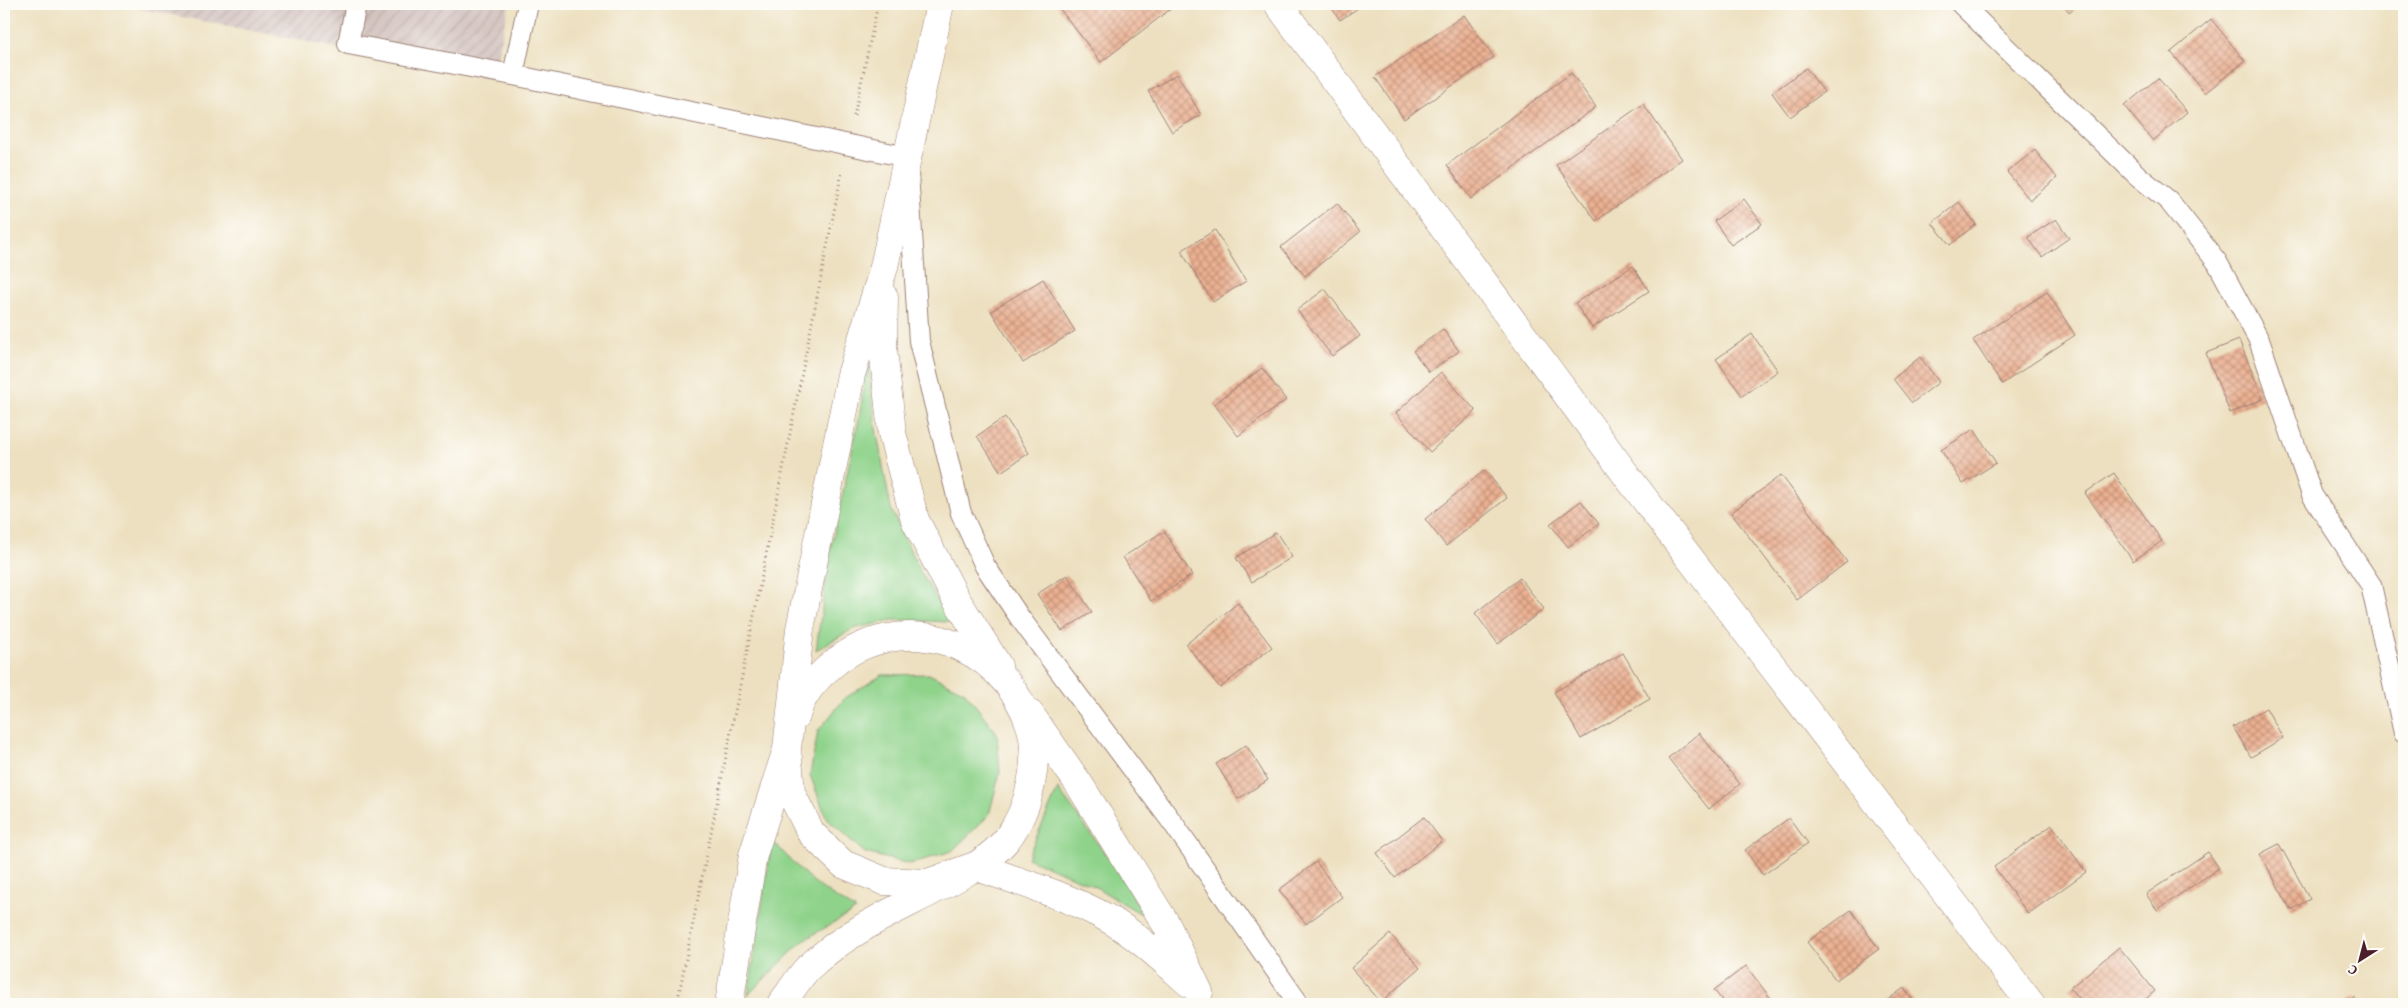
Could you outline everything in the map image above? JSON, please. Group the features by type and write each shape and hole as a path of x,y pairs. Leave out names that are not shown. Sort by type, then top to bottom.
{"street":[{"path":"940,4 884,267 851,374 800,629 787,749 791,793 810,833 843,864 884,881 928,883 975,866 1058,896 1108,918 1154,951 1204,998"},
{"path":"1278,4 1630,480 2031,1004"},
{"path":"884,267 883,349 892,434 915,520 956,599 1013,689 1079,784 1166,924 1204,998"},
{"path":"729,1004 753,855 787,749 798,706 818,677 845,654 877,640 912,635 947,640 980,656 1013,689 1030,726 1035,766 1027,805 1006,839 975,866 859,930 808,969 781,1004"}],"lane":[{"path":"356,4 348,44 514,75 907,157 919,341 962,513 985,566 1020,618 1175,826 1300,1004"},
{"path":"514,75 528,4"},
{"path":"1961,4 2138,176 2169,201 2217,262 2259,340 2312,495 2371,585 2404,733"}],"path":[{"path":"677,1004 848,144 878,4"}],"shaded area":[{"path":"117,4 509,4 492,79"}],"green space":[{"path":"868,360 876,429 891,509 920,571 950,622 893,620 853,629 816,650 831,546 858,424"},
{"path":"929,674 965,692 997,733 1000,772 989,815 952,851 910,864 865,853 827,819 810,775 818,731 845,698 882,675"},
{"path":"1058,789 1121,875 1143,915 1092,885 1027,858"},
{"path":"772,840 811,879 831,895 856,910 804,940 748,995"}],"building":[{"path":"1056,4 1168,4 1172,8 1101,62"},
{"path":"1329,4 1364,4 1340,20"},
{"path":"2063,4 2079,4 2069,12"},
{"path":"1464,15 1494,57 1404,119 1375,77"},
{"path":"2211,19 2245,61 2205,93 2171,52"},
{"path":"1806,68 1824,92 1790,117 1772,93"},
{"path":"1571,73 1596,107 1471,199 1447,165"},
{"path":"1177,74 1201,115 1172,132 1148,91"},
{"path":"2158,78 2187,112 2153,141 2124,106"},
{"path":"1643,104 1682,159 1596,221 1556,165"},
{"path":"2035,150 2057,178 2030,200 2007,172"},
{"path":"1744,199 1762,224 1731,245 1714,221"},
{"path":"1959,202 1976,224 1950,245 1932,223"},
{"path":"1337,203 1360,232 1305,276 1281,247"},
{"path":"2056,219 2069,238 2042,257 2028,237"},
{"path":"1215,230 1246,281 1213,302 1181,251"},
{"path":"1633,266 1649,291 1592,328 1575,303"},
{"path":"1043,279 1075,331 1023,363 991,311"},
{"path":"1325,289 1360,336 1332,356 1297,310"},
{"path":"2047,292 2075,335 2002,384 1973,340"},
{"path":"1443,329 1459,351 1429,372 1413,351"},
{"path":"1752,334 1778,371 1742,396 1716,359"},
{"path":"2239,340 2263,399 2230,413 2206,353"},
{"path":"1920,357 1939,382 1912,403 1893,379"},
{"path":"1262,368 1286,400 1238,436 1214,404"},
{"path":"1441,372 1476,411 1430,452 1396,413"},
{"path":"1005,417 1029,453 1001,472 977,436"},
{"path":"1974,429 1996,463 1963,484 1941,450"},
{"path":"1485,470 1507,498 1446,546 1425,519"},
{"path":"2114,473 2162,541 2133,561 2085,493"},
{"path":"1781,475 1847,562 1797,600 1731,513"},
{"path":"1581,501 1599,524 1568,547 1550,524"},
{"path":"1164,531 1192,575 1151,601 1123,557"},
{"path":"1276,532 1292,557 1252,582 1236,558"},
{"path":"1067,575 1092,612 1062,631 1037,594"},
{"path":"1520,578 1544,609 1498,644 1475,613"},
{"path":"1238,603 1272,647 1220,688 1186,644"},
{"path":"1623,653 1650,699 1581,739 1554,692"},
{"path":"2266,708 2283,738 2251,757 2233,727"},
{"path":"1699,733 1740,784 1709,809 1668,758"},
{"path":"1246,745 1268,780 1238,799 1216,764"},
{"path":"1424,817 1442,841 1395,878 1377,853"},
{"path":"1789,818 1808,843 1763,875 1745,850"},
{"path":"2052,825 2086,872 2028,914 1994,867"},
{"path":"2279,844 2310,899 2291,910 2260,854"},
{"path":"2208,852 2219,868 2157,910 2146,894"},
{"path":"1316,862 1342,897 1306,924 1279,890"},
{"path":"1851,910 1879,949 1836,980 1807,942"},
{"path":"1390,934 1420,968 1381,1002 1351,968"},
{"path":"2119,947 2155,991 2140,1004 2083,1004 2070,988"},
{"path":"1746,966 1775,1004 1725,1004 1714,990"},
{"path":"1904,988 1915,1004 1882,1004"},
{"path":"2355,997 2361,1004 2345,1004"}]}
